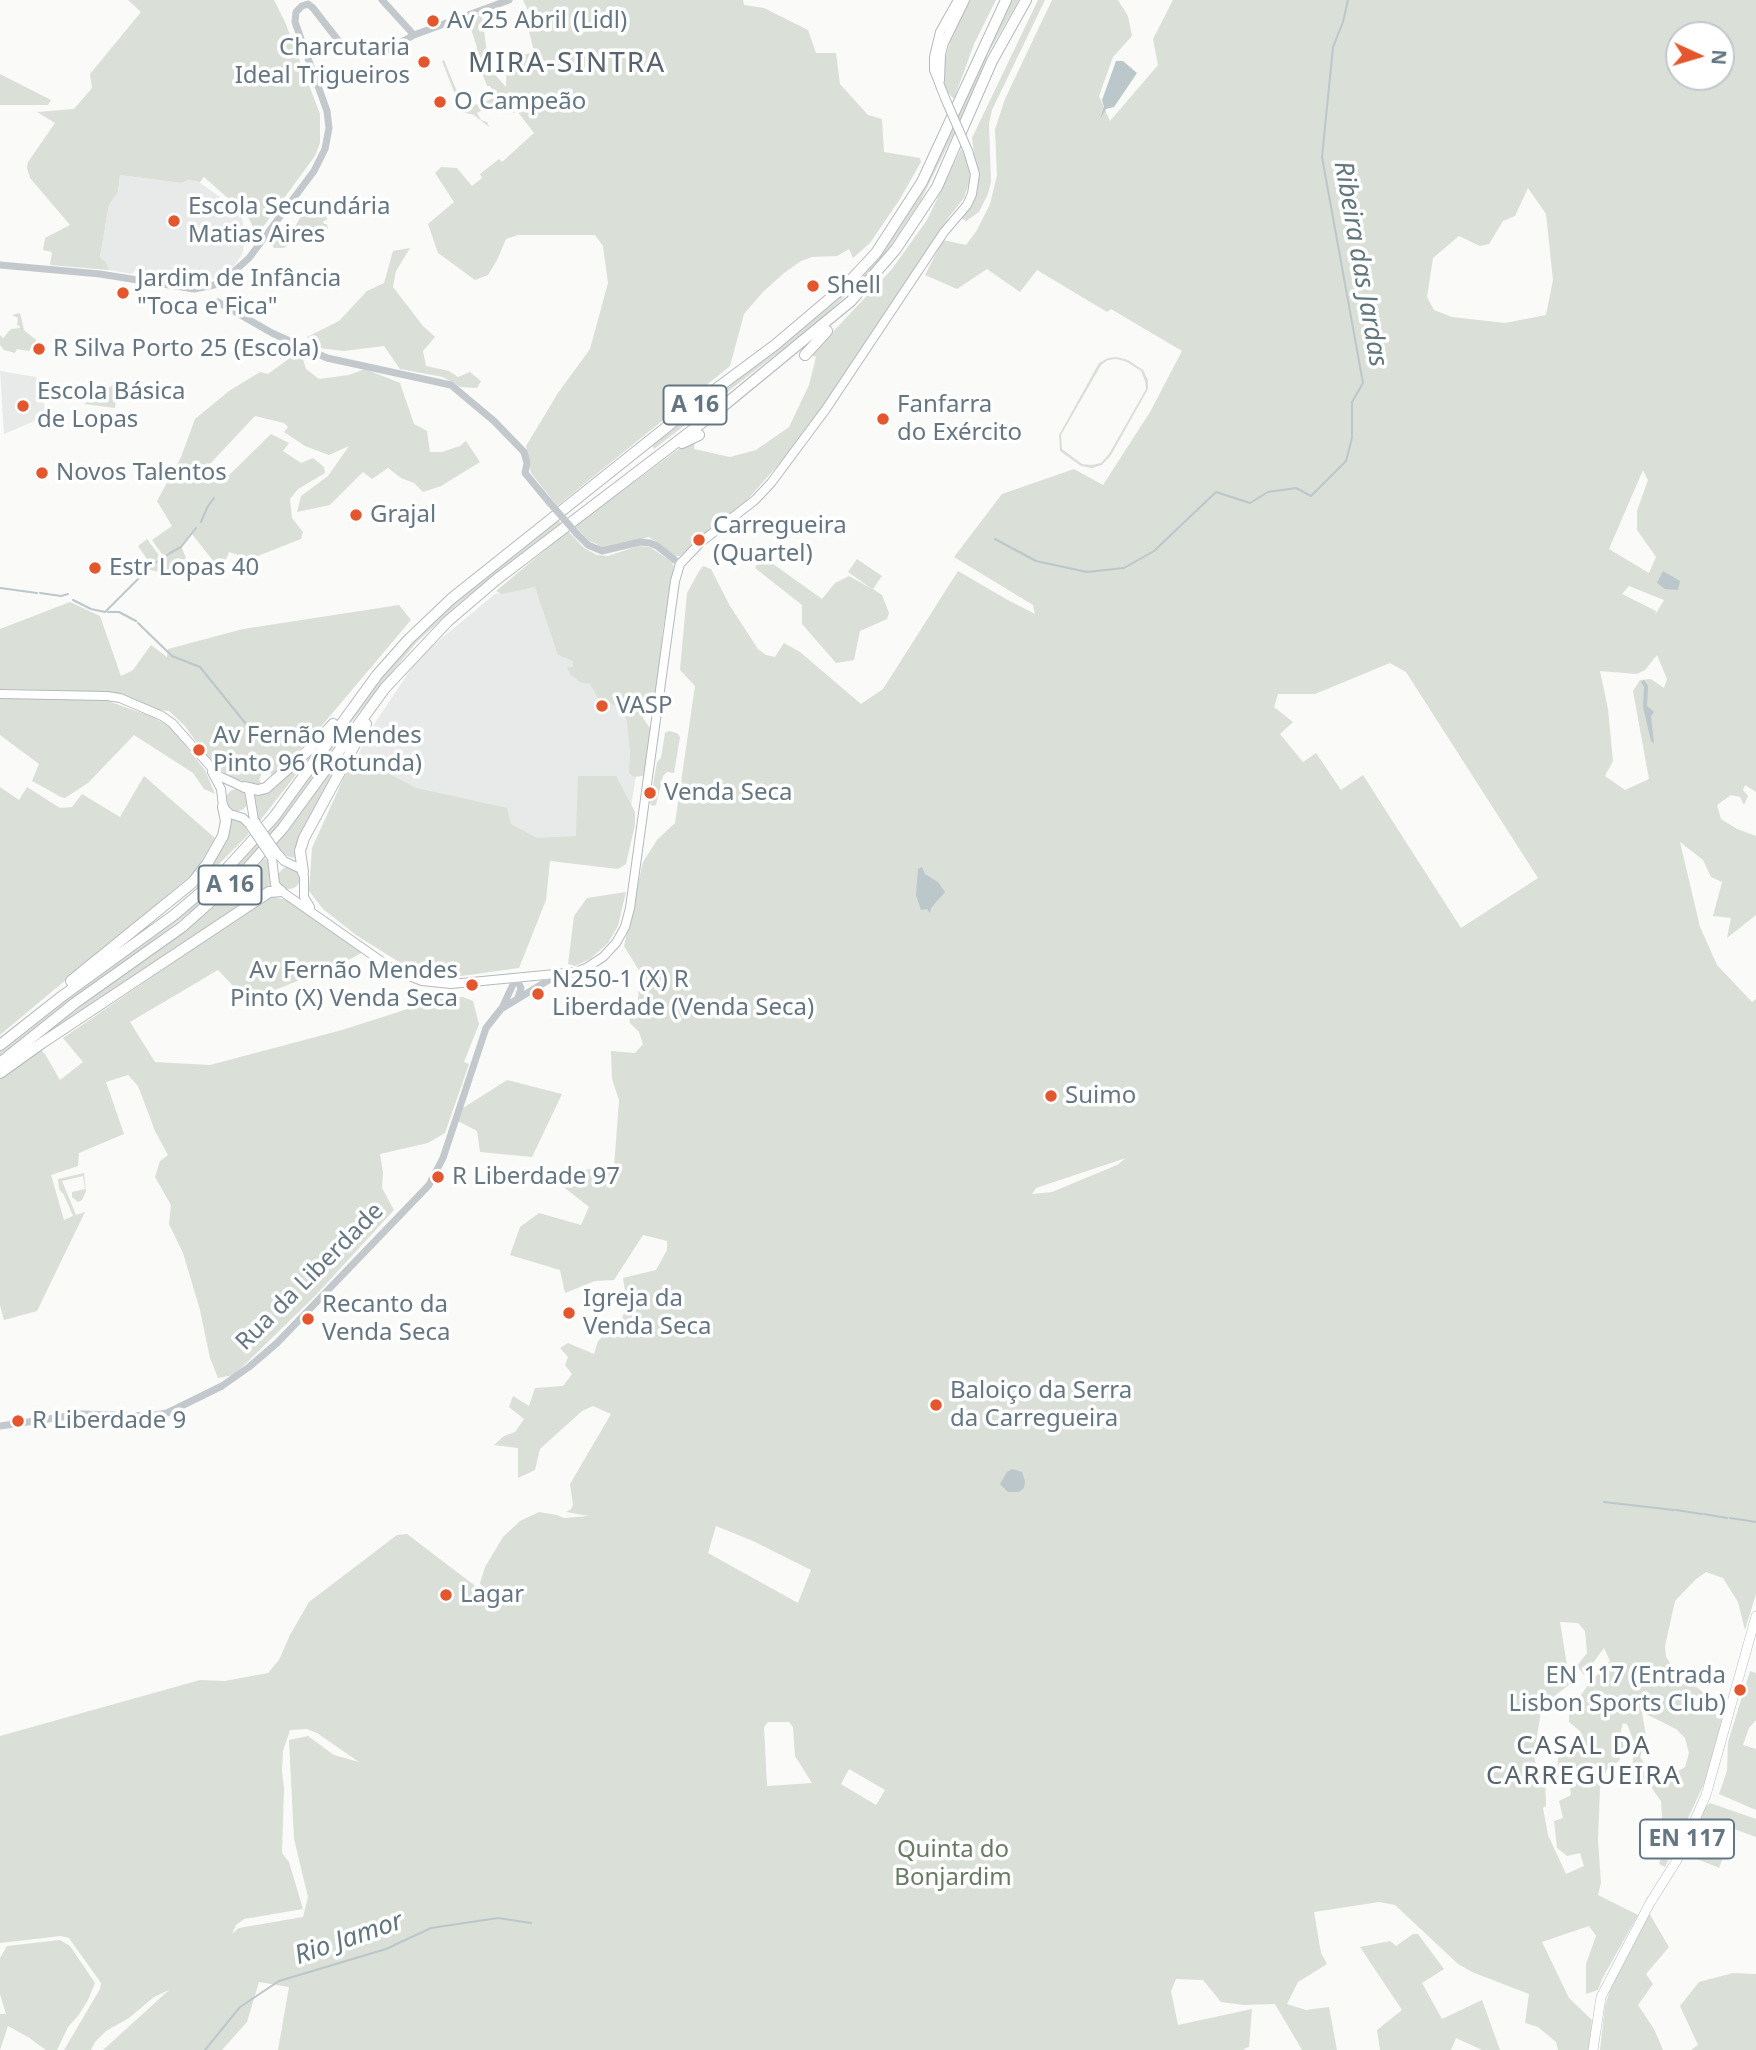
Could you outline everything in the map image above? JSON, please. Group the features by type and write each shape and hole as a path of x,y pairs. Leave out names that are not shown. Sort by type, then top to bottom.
{"highway":[{"name":"A 16","path":"0,1045 174,915 219,877 274,817 377,675 408,640 451,599 833,298 876,253 898,222 932,163 1006,0"},
{"name":"A 16","path":"0,1063 75,1003 182,927 243,873 289,820 366,712 411,657 448,621 496,580 716,412 840,312 882,268 925,207 951,159 992,61 1026,0"},
{"path":"868,252 898,222"},
{"path":"805,355 828,331 840,312"},
{"path":"693,407 738,365"},
{"path":"660,453 699,435"},
{"name":"A 16","path":"303,872 300,857 304,838 363,727 411,657"},
{"name":"A 16","path":"243,786 257,790 268,787 312,747 354,696 377,675"},
{"name":"A 16","path":"12,1036 31,1014 192,882 223,836 226,821 222,802"},
{"name":"A 16","path":"0,1073 269,892 283,892"}],"main road":[{"path":"0,694 120,698 173,723 207,764 219,784 222,802 235,815 251,822 274,856 275,884 404,975 436,984 496,980 561,974 586,968 603,957 616,943 625,927 642,830 675,581 680,564 701,542 755,500 771,483 826,409 972,194 975,174 941,86 941,54 959,1"},
{"path":"207,764 224,779 243,786 251,795 251,822"},
{"path":"222,802 231,786 243,786"},
{"path":"235,815 245,813 251,805"},
{"path":"274,856 298,866 303,872 307,902 318,915"},
{"path":"275,874 280,866 289,863"},
{"path":"283,892 295,892 303,886"},
{"name":"EN 117","path":"1593,2050 1602,1994 1646,1911 1677,1860 1706,1795 1756,1616"}],"street":[{"path":"382,0 402,24 408,38"},
{"path":"0,265 114,276 194,289 214,285 228,277 249,258 321,159 328,140 327,111 295,22 296,12 306,4 313,8 341,44 357,53 376,53 509,0"},
{"path":"402,24 408,38"},
{"path":"218,302 272,333 327,358 451,385 494,421 524,452 527,463 525,473 588,545 602,551 640,542 657,545 680,564"},
{"name":"Rua da Liberdade","path":"0,1426 82,1413 148,1416 167,1413 222,1386 249,1367 299,1320 433,1179 443,1158 483,1033 501,1009 561,974"},
{"path":"501,1009 516,978"},
{"path":"516,978 521,988 517,999"},
{"path":"496,980 503,986 507,998"}],"shaded area":[{"path":"1116,61 1123,61 1137,73 1114,107 1106,109 1100,119 1104,107 1102,100"},
{"name":"Escola Secundária Matias Aires","path":"120,175 181,183 188,180 199,182 241,212 244,230 243,253 234,266 211,280 196,283 146,276 142,269 136,269 132,274 109,270 100,257 109,205 118,192"},
{"name":"Escola Básica de Lopas","path":"0,371 36,377 46,411 44,417 4,434"},
{"path":"1663,571 1680,581 1678,590 1665,589 1657,583"},
{"path":"535,587 618,672 639,757 630,813 588,854 475,841 352,769 367,735 419,657 495,594"},
{"path":"1644,680 1648,686 1647,706 1654,712 1651,716 1654,743 1651,741 1643,707 1644,687 1641,682"},
{"path":"922,867 925,874 938,882 945,892 930,913 927,909 921,910 916,895 918,869"},
{"path":"1012,1469 1022,1472 1025,1481 1024,1488 1019,1492 1008,1492 1000,1484"}],"green space":[{"path":"128,0 274,0 320,114 320,143 315,156 257,235 247,215 204,177 200,182 188,180 181,183 120,175 118,192 109,205 100,257 109,270 50,265 52,252 43,250 45,238 70,225 30,178 27,168 28,162 55,123 37,112 74,109 92,88 90,74 141,12"},
{"path":"523,0 743,0 744,5 764,8 808,30 816,53 836,53 840,84 868,115 882,119 884,152 920,158 921,162 870,243 853,258 849,249 837,256 812,257 784,273 744,314 730,366 557,506 531,473 526,446 558,393 590,349 608,283 603,246 595,235 518,235 506,239 488,275 475,280 438,253 428,224 454,202 435,173 441,167 457,168 472,186 482,178 480,174 499,159 502,162 534,133 517,111 514,113 500,100 477,113 489,127 474,115 462,112 442,61 444,60 464,109 497,97 490,86 487,86 475,55 477,47 468,20 482,15 489,68 506,87 507,59 534,52 526,19 531,17"},
{"path":"969,0 996,0 974,44 954,99 947,92 944,83 945,59 953,32"},
{"path":"1009,0 1019,0 989,52 960,122 957,115"},
{"path":"1038,0 1045,0 992,110 989,123 991,182 988,194 979,212 966,221 961,218 977,176 972,138"},
{"name":"Quinta do Bonjardim","path":"1052,0 1118,0 1128,16 1132,36 1113,57 1099,96 1110,121 1158,65 1153,39 1173,0 1756,0 1756,792 1745,785 1743,790 1748,796 1744,805 1740,797 1731,795 1717,805 1721,819 1756,836 1756,915 1727,938 1731,918 1713,916 1722,882 1711,877 1703,860 1680,842 1700,927 1717,965 1752,1002 1756,999 1756,1594 1745,1630 1738,1602 1723,1578 1706,1572 1675,1601 1665,1646 1666,1657 1677,1672 1708,1696 1727,1704 1705,1782 1665,1867 1659,1864 1664,1848 1661,1801 1651,1787 1632,1776 1634,1742 1627,1724 1623,1723 1621,1730 1624,1749 1619,1761 1607,1769 1600,1788 1598,1840 1601,1883 1598,1895 1638,1915 1598,1990 1586,1994 1586,1964 1596,1936 1589,1926 1542,1942 1569,1998 1592,2020 1589,2050 1558,2050 1556,2042 1538,2027 1525,2023 1529,1994 1458,1964 1395,1905 1379,1902 1314,1912 1321,1953 1327,1964 1298,1982 1287,2004 1306,2010 1329,2007 1337,2050 1302,2050 1275,2004 1244,2005 1221,2002 1203,1980 1176,1979 1171,1991 1178,2025 1252,2009 1249,2047 1243,2049 1247,2050 278,2050 289,1987 259,1982 247,2022 222,2050 103,2050 169,1990 154,1997 129,2018 106,2031 91,2050 64,2050 101,1983 69,1938 61,1936 0,1943 0,1736 200,1680 225,1681 268,1673 279,1660 309,1602 397,1535 407,1534 474,1585 478,1594 483,1596 485,1592 480,1583 485,1567 503,1537 520,1521 539,1512 564,1518 589,1516 566,1512 573,1505 570,1484 611,1414 593,1406 582,1411 540,1449 535,1470 518,1478 518,1448 494,1445 504,1436 515,1432 524,1419 509,1407 513,1396 529,1406 535,1388 563,1386 572,1374 565,1365 568,1357 560,1348 568,1343 594,1354 598,1341 622,1319 627,1304 623,1278 656,1270 667,1250 667,1241 643,1235 614,1280 595,1281 565,1293 560,1270 510,1255 520,1227 539,1213 581,1225 589,1207 560,1184 580,1170 614,1167 619,1100 612,1079 611,1051 635,1053 643,1044 639,1032 629,1018 637,1014 640,972 624,946 643,862 657,840 675,823 695,686 680,670 687,593 698,573 703,566 711,569 730,606 758,649 775,657 784,643 800,652 861,704 883,689 958,571 1035,614 1033,605 954,557 1002,494 1074,469 1103,485 1150,412 1182,351 1111,309 1107,312 1037,270 1020,292 987,269 957,289 925,275 943,240 966,245 990,204 997,175 995,129 1005,99","holes":["1528,188 1546,214 1553,280 1546,315 1505,323 1452,317 1434,310 1427,297 1433,258 1459,236 1480,246 1489,244 1503,221 1515,216","1643,470 1648,480 1637,511 1637,530 1656,557 1649,573 1609,549","1629,586 1664,600 1655,615 1656,611 1622,594","1657,655 1667,679 1664,688 1651,679 1640,680 1633,691 1649,779 1625,790 1605,776 1613,761 1608,709 1600,671 1637,674 1645,670","1390,663 1406,672 1538,878 1461,928 1363,775 1341,790 1316,753 1303,762 1280,734 1293,722 1274,707 1278,694 1315,694","1126,1158 1117,1165 1052,1192 1032,1194 1036,1188","716,1526 811,1570 798,1603 708,1553","1560,1622 1578,1623 1585,1631 1587,1653 1577,1666 1584,1675 1604,1648 1610,1661 1588,1685 1569,1713 1569,1722 1581,1732 1576,1752 1559,1749 1556,1779 1570,1787 1571,1795 1559,1801 1563,1818 1554,1821 1557,1848 1567,1856 1580,1853 1584,1866 1566,1874 1548,1835 1543,1808 1546,1806 1545,1773 1537,1772 1534,1754 1542,1706 1570,1684","1642,1712 1676,1729 1685,1738 1689,1753 1685,1767 1667,1778 1657,1776 1640,1757 1646,1736","768,1722 789,1722 793,1727 795,1756 812,1783 767,1786 764,1727","307,1729 317,1733 359,1762 334,1755 308,1736 289,1740 294,1839 308,1897 303,1917 239,1928 232,1934 236,1925 244,1919 303,1909 289,1862 282,1853 283,1751 290,1730","849,1769 885,1790 876,1805 841,1784"]},
{"path":"0,74 51,100 48,105 0,105"},
{"path":"953,127 955,131 921,200 886,253 855,287 783,349 654,449 652,446 826,309 846,290 902,223"},
{"path":"961,149 969,163 970,180 964,198 794,447 748,499 680,556 675,556 649,537 599,548 597,544 589,541 575,526 687,443 695,440 694,449 730,457 756,450 789,427 809,385 816,357 811,355 892,269 927,220"},
{"path":"297,213 326,216 327,220 323,221 328,230 307,233 284,248 274,248 269,240 282,227 284,234 292,232 300,218"},
{"path":"410,248 396,271 393,287 423,326 435,337 423,351 426,366 449,371 458,377 470,372 481,381 477,388 460,387 443,377 400,369 384,346 344,351 318,348 307,337 339,321 367,291 384,283 393,251"},
{"path":"20,313 24,330 36,340 36,348 29,351 17,349 15,353 4,350 0,345 0,335 3,338 11,329 20,328 17,326 18,318 12,315"},
{"path":"294,355 303,359 306,369 319,379 349,375 365,369 400,383 414,424 427,431 430,452 442,452 466,441 480,462 441,486 423,492 414,483 401,478 388,468 372,479 363,472 330,505 297,512 301,496 328,476 349,446 329,455 305,446 284,432 288,427 284,423 255,416 208,466 205,475 221,483 271,434 289,443 283,451 301,463 313,458 324,467 325,473 298,489 290,499 292,518 303,532 301,539 250,559 229,552 224,564 214,562 192,534 181,546 186,558 163,573 147,569 151,565 138,546 147,539 161,558 155,563 164,557 152,540 172,526 157,501 181,457 195,419 229,391 260,372 268,374"},
{"path":"1108,358 1128,360 1143,370 1148,380 1148,389 1111,455 1102,465 1092,468 1081,466 1060,451 1059,435 1099,363","holes":["1108,360 1127,362 1141,371 1146,389 1109,454 1101,463 1082,464 1062,449 1061,435 1101,365"]},
{"path":"118,382 115,408 84,404"},
{"path":"557,519 561,523 457,605 416,643 353,720 270,837 267,832 359,705 413,640 449,606"},
{"path":"568,531 584,548 597,555 608,556 638,546 650,547 672,562 674,567 663,629 656,698 644,700 643,718 652,731 647,775 634,777 629,773 627,721 622,708 598,698 590,684 580,682 570,674 567,667 573,667 573,661 558,655 535,587 502,594 496,591"},
{"path":"762,556 822,599 835,583 849,576 872,589 848,572 857,559 882,576 873,589 882,595 889,613 887,619 860,631 854,660 836,663 802,624 802,605 755,568"},
{"path":"70,602 100,616 121,676 133,670 151,645 167,657 168,649 243,629 399,605 411,620 319,729 273,777 265,766 259,780 262,785 254,786 233,779 212,764 185,726 169,711 158,710 112,692 0,689 0,629"},
{"path":"0,697 105,700 153,717 171,728 205,770 215,794 204,789 193,773 134,735 88,783 65,798 61,797 32,781 39,764 0,735"},
{"path":"669,731 680,737 674,773 667,772 663,776 656,805 652,806 650,803 657,762 661,758 665,733"},
{"path":"345,752 297,859 284,855 276,845"},
{"path":"312,754 259,822 253,809 256,802 254,794"},
{"path":"354,755 416,788 507,808 511,824 537,838 576,836 578,776 616,776 635,812 635,825 626,864 618,869 550,861 546,900 519,968 447,978 415,972 356,935 323,909 309,891 312,848"},
{"path":"144,776 215,838 195,872 0,1035 0,787 19,800 27,787 60,808 72,807 82,794 120,817"},
{"path":"237,789 245,792 248,800 245,808 237,811 229,808 226,800 229,792"},
{"path":"228,818 242,822 249,834 196,887 130,938 188,889"},
{"path":"256,843 259,847 213,895 0,1056 0,1049"},
{"path":"265,858 269,863 270,888 49,1033 46,1032 205,914 231,893"},
{"path":"289,867 297,870 300,878 297,886 289,889 281,886 278,878 281,870"},
{"path":"626,892 618,926 608,943 590,959 575,966 568,964 574,916 587,898"},
{"path":"271,896 290,901 363,952 345,962 247,1001 218,970 130,1022 155,1062 210,1065 342,1030 442,998 463,997 473,1001 479,1024 464,1062 469,1064 445,1133 428,1143 380,1154 382,1188 394,1210 315,1296 234,1375 218,1378 210,1358 200,1310 183,1253 169,1224 171,1205 155,1177 160,1161 168,1155 155,1131 138,1086 128,1075 106,1082 124,1134 79,1153 78,1166 51,1175 64,1220 73,1216 59,1189 58,1179 84,1173 86,1191 78,1202 72,1197 72,1192 85,1189 83,1176 62,1181 76,1215 85,1212 37,1311 4,1320 0,1305 0,1077 39,1048 60,1080 83,1062 63,1038"},
{"path":"507,1080 562,1094 532,1157 480,1152 477,1131 458,1121 463,1108"},
{"path":"1750,1671 1756,1673 1756,1720 1749,1728 1743,1745 1756,1749 1756,1810 1719,1794 1727,1771 1728,1742"},
{"path":"1710,1803 1756,1819 1756,1837 1734,1829 1719,1868 1685,1854 1705,1807"},
{"path":"1649,1913 1669,1947 1646,1974 1653,1984 1638,2005 1654,2029 1663,2050 1600,2050 1605,2006 1613,1980"},
{"path":"1413,1934 1418,1934 1444,1969 1422,1983 1442,2019 1482,2000 1500,2050 1482,2050 1456,2038 1451,2050 1380,2050 1377,2030 1402,2010 1360,1947 1390,1941 1396,1946"},
{"path":"60,1940 70,1946 95,1983 88,2000 68,2027 57,2050 46,2050 8,2026 0,2050 0,2014 6,2014 0,1994 0,1958 7,1946"},
{"path":"1733,1973 1756,1974 1756,2050 1691,2050 1698,2045 1680,2006 1699,1982"}],"waterway":[{"name":"Ribeira das Jardas","path":"995,539 1036,561 1087,572 1124,568 1154,551 1216,492 1250,503 1268,492 1296,488 1311,496 1346,461 1352,438 1352,402 1363,383 1322,157 1333,47 1348,0"},
{"path":"201,522 214,498"},
{"path":"170,553 181,547 196,528"},
{"path":"146,569 169,554"},
{"path":"73,600 91,609 105,612 144,573"},
{"path":"0,588 37,593"},
{"path":"40,593 61,596 68,594"},
{"path":"108,612 119,612 136,621"},
{"path":"138,623 172,656 200,667 250,729"},
{"path":"1604,1502 1674,1510"},
{"path":"1676,1510 1702,1514"},
{"path":"1704,1514 1727,1518"},
{"path":"1730,1518 1756,1522"},
{"name":"Rio Jamor","path":"205,2050 240,2007 279,1981 386,1949 431,1928 498,1918 531,1923"}],"place":[{"name":"Av 25 Abril (Lidl)","path":"433,21"},
{"name":"Charcutaria Ideal Trigueiros","path":"424,62"},
{"name":"O Campeão","path":"440,102"},
{"name":"Escola Secundária Matias Aires","path":"174,221"},
{"name":"Shell","path":"813,286"},
{"name":"Jardim de Infância \"Toca e Fica\"","path":"123,293"},
{"name":"R Silva Porto 25 (Escola)","path":"39,349"},
{"name":"Escola Básica de Lopas","path":"23,406"},
{"name":"Fanfarra do Exército","path":"883,419"},
{"name":"Novos Talentos","path":"42,473"},
{"name":"Grajal","path":"356,515"},
{"name":"Carregueira (Quartel)","path":"699,540"},
{"name":"Estr Lopas 40","path":"95,568"},
{"name":"VASP","path":"602,706"},
{"name":"Av Fernão Mendes Pinto 96 (Rotunda)","path":"199,750"},
{"name":"Venda Seca","path":"650,793"},
{"name":"Av Fernão Mendes Pinto (X) Venda Seca","path":"472,985"},
{"name":"N250-1 (X) R Liberdade (Venda Seca)","path":"538,994"},
{"name":"Suimo","path":"1051,1096"},
{"name":"R Liberdade 97","path":"438,1177"},
{"name":"Igreja da Venda Seca","path":"569,1313"},
{"name":"Recanto da Venda Seca","path":"308,1319"},
{"name":"Baloiço da Serra da Carregueira","path":"936,1405"},
{"name":"R Liberdade 9","path":"18,1421"},
{"name":"Lagar","path":"446,1595"},
{"name":"EN 117 (Entrada Lisbon Sports Club)","path":"1740,1690"}],"district":[{"name":"MIRA-SINTRA","path":"567,64"},
{"name":"CASAL DA CARREGUEIRA","path":"1584,1762"}]}
